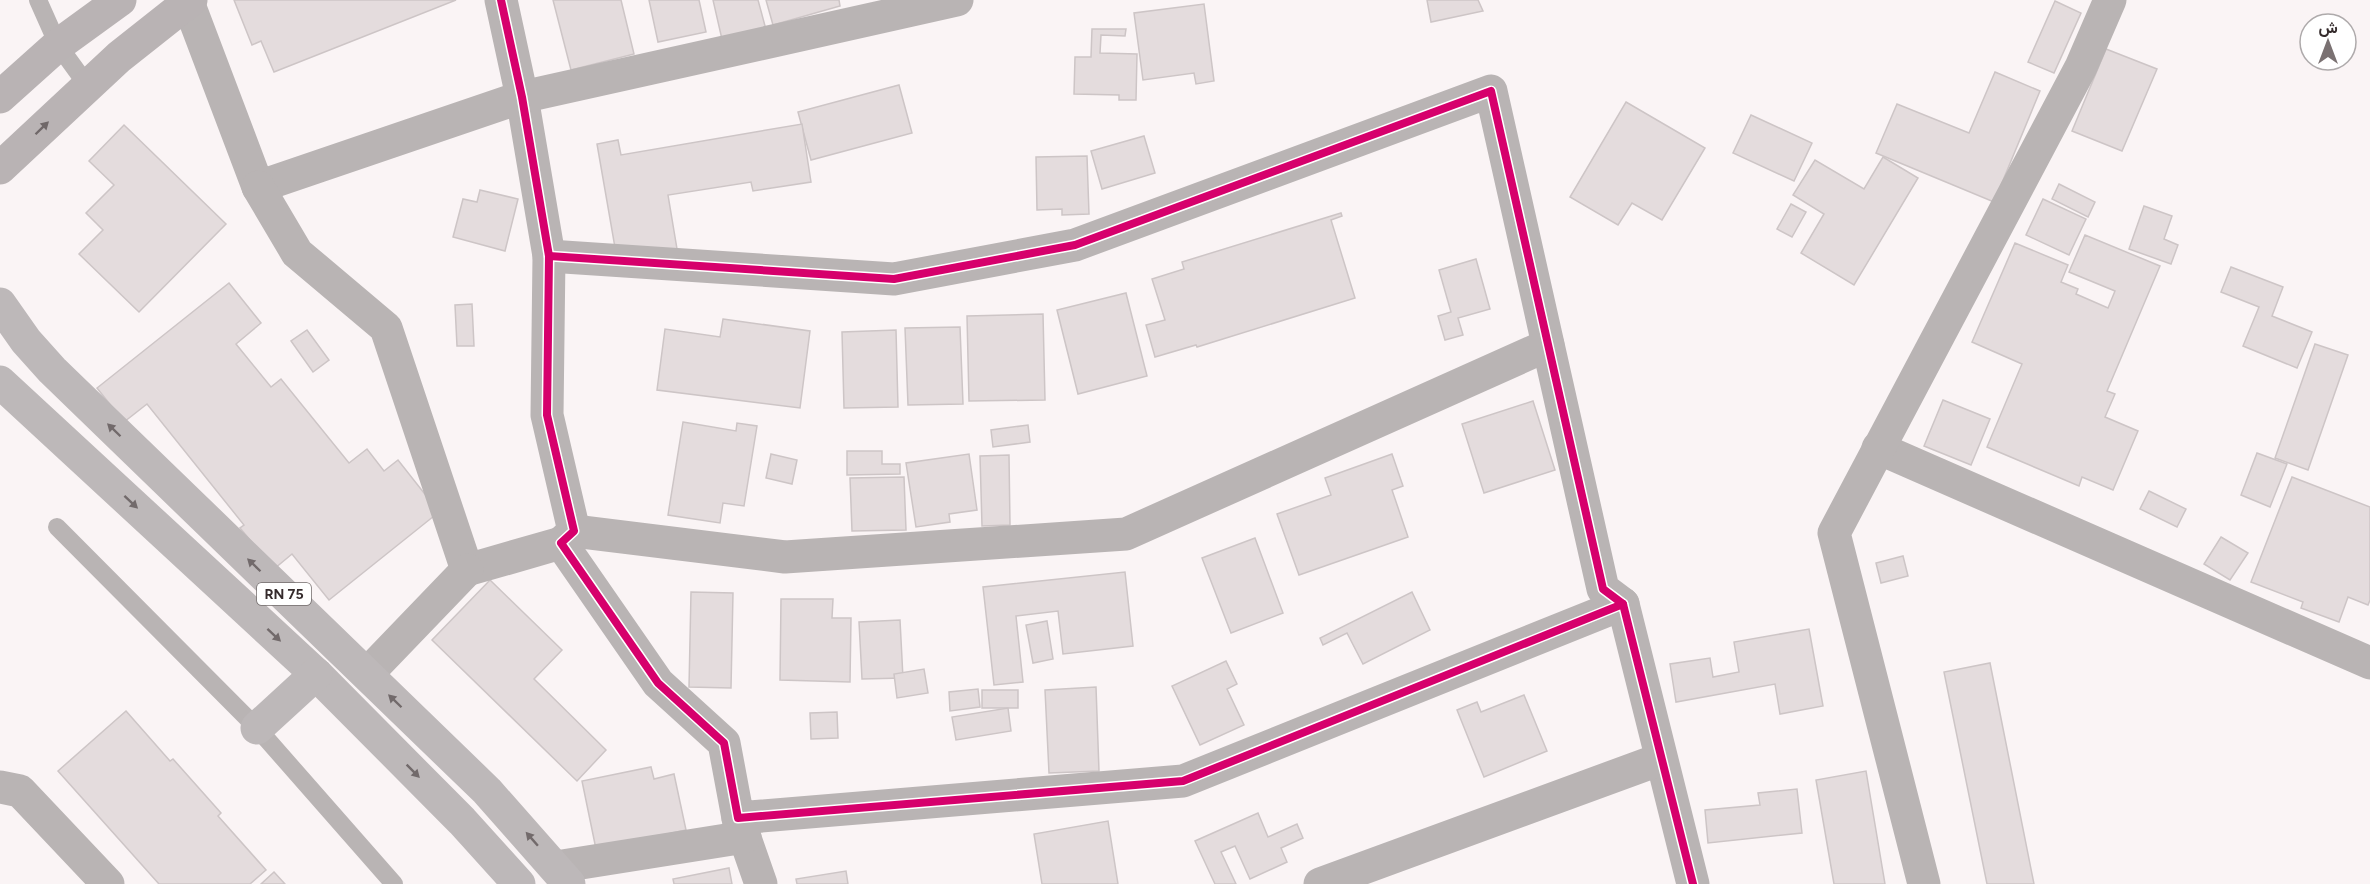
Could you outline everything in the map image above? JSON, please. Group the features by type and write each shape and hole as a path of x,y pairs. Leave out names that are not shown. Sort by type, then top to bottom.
{"main road":[{"path":"0,97 58,45 120,0"},
{"path":"0,168 87,85 147,33 189,1"},
{"name":"RN 75","path":"0,304 26,341 52,370 487,791 552,878"},
{"name":"RN 75","path":"0,382 316,674 462,821 519,884"},
{"path":"257,728 316,674"}],"street":[{"path":"501,0 522,97 549,256 547,415 568,537 658,683 724,743 742,828 761,884"},
{"path":"258,187 522,97 957,0"},
{"path":"1924,884 1834,533 2081,67 2110,0"},
{"path":"189,1 258,187 297,253 386,328 467,570"},
{"path":"549,256 894,279 1076,244 1491,91 1603,589 1623,604 1693,884"},
{"path":"368,674 467,570 568,537 785,557 1126,534 1548,345"},
{"path":"1878,448 2370,663"},
{"path":"552,878 742,828 1183,781 1623,604"},
{"path":"1320,884 1661,759"},
{"path":"0,787 20,791 108,884"}],"lane":[{"path":"38,0 58,45 87,85"},
{"path":"57,528 257,728 394,884"}],"building":[{"path":"234,0 456,0 274,72 261,41 252,45"},
{"path":"553,0 621,0 634,54 571,70"},
{"path":"649,0 699,0 706,32 658,42"},
{"path":"713,0 758,0 768,37 724,48"},
{"path":"766,0 839,0 840,6 773,25"},
{"path":"1427,0 1478,0 1483,11 1431,22"},
{"path":"2055,1 2081,13 2054,73 2028,62"},
{"path":"1204,4 1214,81 1196,84 1194,73 1143,80 1134,13"},
{"path":"1092,29 1126,29 1125,36 1101,35 1100,53 1137,54 1136,100 1119,100 1119,95 1074,94 1075,57 1091,57"},
{"path":"2106,49 2157,69 2122,151 2072,131"},
{"path":"1995,72 2040,91 1994,202 1876,153 1897,104 1969,133"},
{"path":"899,85 912,133 811,160 798,112"},
{"path":"1626,102 1705,148 1662,220 1632,203 1618,225 1570,197"},
{"path":"1751,115 1812,143 1794,181 1733,153"},
{"path":"802,124 811,182 753,191 751,182 668,195 677,249 617,259 597,144 618,140 621,155"},
{"path":"124,125 226,224 139,312 79,254 103,230 86,213 114,185 89,161"},
{"path":"1144,136 1155,173 1102,189 1091,151"},
{"path":"1087,156 1089,214 1062,215 1062,209 1037,210 1036,157"},
{"path":"1883,157 1918,178 1854,285 1801,253 1824,214 1793,195 1815,160 1864,189"},
{"path":"2059,184 2095,202 2088,217 2052,199"},
{"path":"480,190 518,199 505,251 453,237 463,199 477,202"},
{"path":"2043,199 2086,219 2069,255 2026,235"},
{"path":"1791,204 1806,212 1792,237 1777,229"},
{"path":"2144,206 2172,216 2164,239 2178,245 2171,264 2129,249"},
{"path":"1341,213 1342,216 1331,220 1355,298 1197,347 1196,345 1155,357 1146,325 1165,320 1152,279 1184,269 1182,262"},
{"path":"2085,235 2160,266 2107,391 2115,394 2105,417 2138,431 2113,490 2082,477 2079,486 1987,447 2022,364 1972,342 2015,243 2068,265 2061,282 2078,289 2076,294 2108,308 2115,291 2069,272"},
{"path":"1476,259 1490,309 1458,318 1463,335 1445,340 1438,316 1451,312 1439,270"},
{"path":"2231,267 2283,287 2272,316 2312,332 2297,368 2243,346 2259,307 2221,292"},
{"path":"229,283 261,323 236,344 271,387 281,379 349,463 367,449 384,471 398,460 439,512 329,600 292,554 274,569 240,528 244,525 147,404 124,422 97,388"},
{"path":"1126,293 1147,376 1078,394 1057,310"},
{"path":"472,304 474,346 457,346 455,305"},
{"path":"1043,314 1045,400 969,401 967,316"},
{"path":"723,319 810,331 800,408 657,390 665,329 720,337"},
{"path":"960,327 963,404 908,405 905,328"},
{"path":"307,330 329,360 313,372 291,341"},
{"path":"896,330 898,407 844,408 842,332"},
{"path":"2315,344 2348,355 2308,470 2275,458"},
{"path":"1943,400 1990,419 1971,465 1924,446"},
{"path":"1533,401 1555,470 1484,493 1462,424"},
{"path":"683,422 736,431 737,423 757,426 744,506 723,503 720,523 668,515"},
{"path":"1028,425 1030,442 993,447 991,430"},
{"path":"847,451 882,451 882,464 900,464 900,474 847,475"},
{"path":"2257,453 2287,464 2270,507 2241,495"},
{"path":"771,454 797,460 792,484 766,478"},
{"path":"969,454 977,510 949,514 950,522 916,527 906,463"},
{"path":"1392,454 1403,486 1392,490 1408,537 1299,575 1277,514 1331,495 1325,478"},
{"path":"1009,455 1010,525 982,526 980,456"},
{"path":"904,477 906,530 852,531 850,478"},
{"path":"2292,477 2370,507 2370,600 2368,605 2348,597 2339,622 2301,608 2303,602 2251,582"},
{"path":"2149,491 2186,509 2177,527 2140,509"},
{"path":"2221,537 2248,553 2230,580 2204,564"},
{"path":"1255,538 1283,613 1231,633 1202,558"},
{"path":"1903,556 1908,576 1881,583 1876,563"},
{"path":"1125,572 1133,646 1063,654 1058,611 1016,616 1023,682 994,685 983,587"},
{"path":"490,580 562,650 534,679 606,750 577,781 432,640"},
{"path":"691,592 733,593 731,688 689,687"},
{"path":"1412,592 1430,630 1363,664 1347,633 1323,645 1320,638"},
{"path":"781,599 833,599 832,618 851,618 850,682 780,680"},
{"path":"900,620 903,678 862,679 859,622"},
{"path":"1047,621 1053,659 1033,663 1026,625"},
{"path":"1809,629 1823,706 1780,714 1775,684 1676,702 1670,664 1710,658 1713,677 1739,672 1734,642"},
{"path":"1226,661 1237,684 1227,689 1244,725 1200,745 1172,686"},
{"path":"1990,663 2034,884 1987,884 1944,672"},
{"path":"924,669 928,693 897,698 894,674"},
{"path":"1096,687 1099,771 1049,773 1045,690"},
{"path":"978,689 980,707 950,711 949,692"},
{"path":"982,690 1018,690 1018,708 982,708"},
{"path":"1524,695 1547,751 1484,777 1457,710 1477,702 1481,712"},
{"path":"1008,708 1011,731 956,740 952,717"},
{"path":"126,711 170,761 173,759 221,813 218,816 266,870 250,884 159,884 58,771"},
{"path":"837,712 838,738 811,739 810,713"},
{"path":"651,767 654,779 674,774 686,830 596,849 582,781"},
{"path":"1866,771 1885,884 1834,884 1816,780"},
{"path":"1797,789 1802,833 1708,843 1705,810 1760,805 1758,793"},
{"path":"1258,813 1268,837 1297,824 1303,838 1281,848 1287,862 1250,879 1235,846 1221,852 1236,884 1215,884 1195,841"},
{"path":"1108,821 1118,884 1042,884 1034,834"},
{"path":"729,868 732,884 674,884 673,879"},
{"path":"846,871 848,884 797,884 796,879"},
{"path":"274,872 285,884 261,884"}],"cycle path":[{"path":"501,0 522,97 549,256 547,415 574,531 561,543 658,683 724,743 738,818 1183,781 1623,604"},
{"path":"549,256 894,279 1075,245 1491,91 1603,589 1623,604 1693,884"}]}
